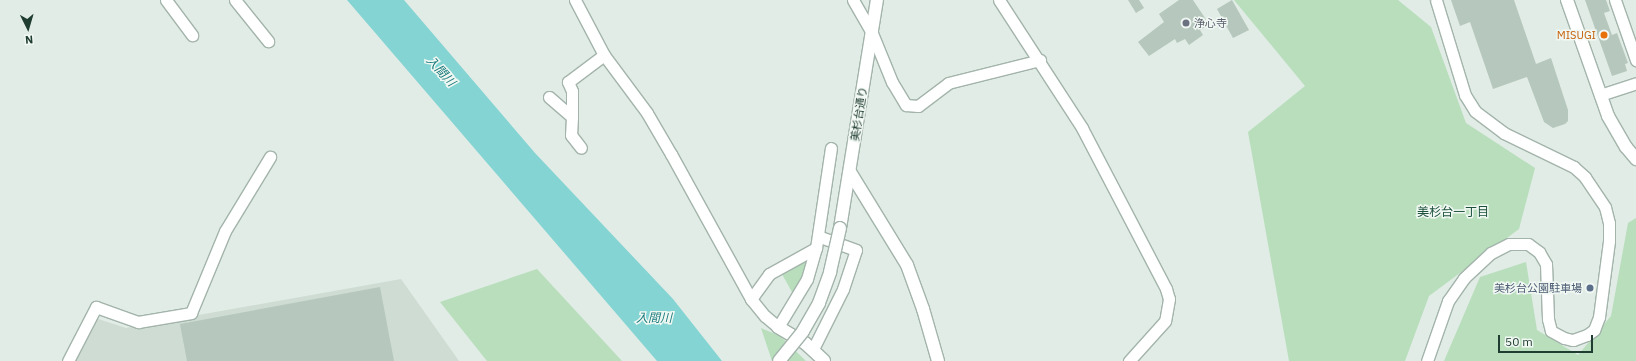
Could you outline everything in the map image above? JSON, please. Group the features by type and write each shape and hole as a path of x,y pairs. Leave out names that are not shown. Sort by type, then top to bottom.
{"street":[{"path":"166,0 192,34"},
{"path":"235,0 268,41"},
{"path":"575,0 604,55 647,113 712,225 750,299 765,316 778,327 813,349 824,361"},
{"path":"853,0 872,33 892,82 906,105 918,106 948,83 1040,60"},
{"name":"美杉台通り","path":"779,361 803,331 819,303 830,272 850,172 877,0"},
{"path":"999,0 1040,60 1082,128 1166,289 1169,299 1165,321 1129,361"},
{"path":"1427,361 1448,301 1464,278 1491,252 1509,244 1528,244 1539,252 1546,264 1548,319 1551,331 1573,340 1594,330 1599,317 1609,223 1605,207 1585,177 1574,167 1504,133 1475,111 1465,95 1436,0"},
{"path":"1568,0 1600,95 1615,131 1636,159"},
{"path":"1615,0 1636,60"},
{"path":"580,148 571,135 572,91 568,82 604,55"},
{"path":"1600,95 1636,83"},
{"path":"549,97 572,117"},
{"path":"778,327 807,279 820,237 831,148"},
{"path":"68,361 96,307 138,322 191,313 225,231 270,156"},
{"path":"850,172 907,265 923,308 938,361"},
{"path":"813,349 843,289 856,250 820,237"},
{"path":"750,299 769,274 816,248"}],"shaded area":[{"path":"401,279 459,361 69,361 92,317 126,328"}],"green space":[{"path":"1234,0 1398,0 1431,27 1466,123 1535,168 1519,229 1429,296 1405,361 1289,361 1248,132 1305,86"},
{"path":"1636,218 1636,361 1444,361 1480,277 1526,262 1537,330 1578,355 1611,316 1628,223"},
{"path":"810,258 793,294 782,274"},
{"path":"537,269 622,361 487,361 440,302"},
{"path":"761,328 780,336 806,361 772,361"}],"water":[{"name":"入間川","path":"347,0 404,0 535,153 673,299 722,361 657,361"}],"building":[{"path":"1128,0 1139,0 1144,8 1136,13"},
{"name":"浄心寺","path":"1179,0 1193,0 1209,24 1200,30 1203,35 1189,45 1185,39 1177,43 1175,39 1149,56 1138,42 1164,22 1159,14"},
{"path":"1232,0 1249,30 1233,38 1217,9"},
{"path":"1451,0 1514,0 1536,64 1551,58 1568,110 1568,121 1565,124 1553,128 1544,122 1527,77 1493,89 1470,22 1460,26"},
{"path":"1585,0 1606,0 1610,11 1604,13 1612,35 1617,33 1628,63 1625,64 1627,71 1612,76"},
{"path":"380,287 394,361 187,361 180,324"}],"place":[{"name":"浄心寺","path":"1186,23"},
{"name":"MISUGI","path":"1604,35"},
{"name":"美杉台公園駐車場","path":"1590,288"}],"district":[{"name":"美杉台一丁目","path":"1453,212"}]}
